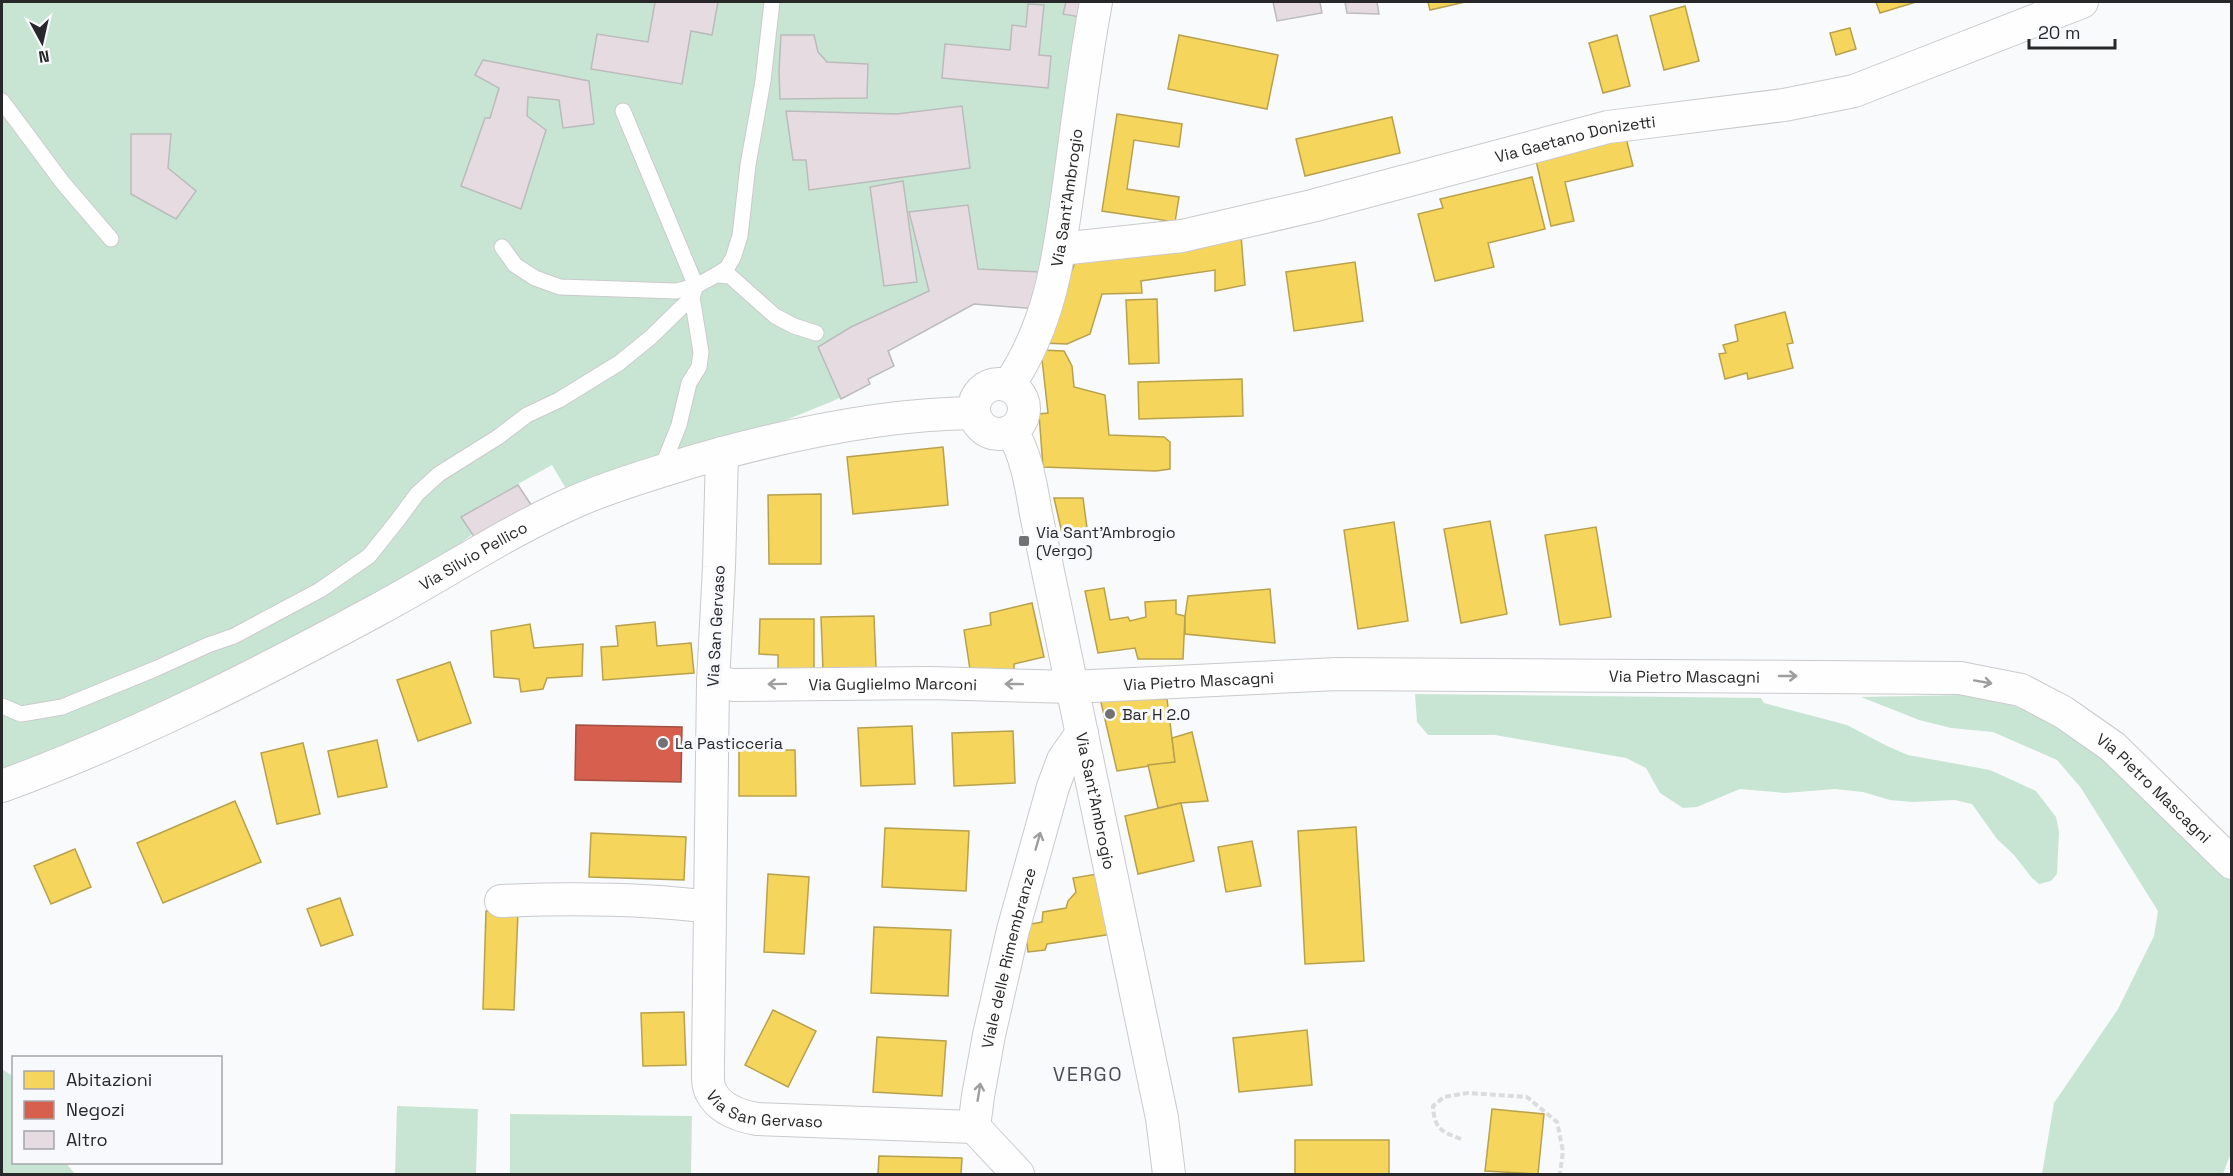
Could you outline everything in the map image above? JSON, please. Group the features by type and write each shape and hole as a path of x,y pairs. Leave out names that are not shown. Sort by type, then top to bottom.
{"street":[{"name":"Via Sant'Ambrogio","path":"1009,385 1028,353 1055,277 1096,2"},
{"name":"Via Gaetano Donizetti","path":"1060,249 1193,233 1312,206 1608,127 1784,105 1854,91 2082,2"},
{"path":"993,384 1009,385 1016,389 1024,403 1023,419 1012,430 996,434 987,431 981,426 974,413 975,401 979,393 993,384"},
{"name":"Via Silvio Pellico","path":"2,786 102,747 228,689 380,609 530,524 619,483 798,434 873,422 974,413"},
{"name":"Via Sant'Ambrogio","path":"1012,430 1020,445 1030,475 1036,514 1160,1108 1169,1174"},
{"name":"Via San Gervaso","path":"722,453 713,682 709,907 708,1062 711,1092 725,1107 739,1116 757,1119 974,1127"},
{"name":"Via Pietro Mascagni","path":"1072,687 1337,674 1960,678 2021,690 2063,712 2113,747 2232,863"},
{"name":"Via Guglielmo Marconi","path":"713,682 734,685 930,683 1072,687"},
{"name":"Viale delle Rimembranze","path":"974,1127 989,1035 1016,919 1053,787 1063,760 1082,733"},
{"path":"501,901 636,900 709,907"},
{"path":"974,1127 1018,1174"}],"lane":[{"path":"2,706 21,714 62,707 234,636 320,590 369,556 417,494 439,474 498,437 527,415 559,400 619,363 651,337 694,292 727,268 740,236 772,2"},
{"path":"2,101 63,183 111,239"},
{"path":"623,111 694,292 701,352 699,367 689,384 679,425 665,460"},
{"path":"502,247 515,265 535,278 560,286 694,292"},
{"path":"716,275 730,276 776,316 794,326 816,333"}],"path":[{"path":"1461,1139 1443,1133 1434,1120 1433,1106 1444,1097 1468,1093 1527,1097 1557,1122 1563,1151 1560,1174"}],"green space":[{"path":"2,2 1095,2 1037,309 974,304 889,350 894,366 868,378 870,384 796,416 720,443 565,487 552,465 518,484 532,506 473,534 409,578 204,684 2,774"},
{"path":"1415,694 1761,698 1764,703 1847,725 1908,755 1990,770 2036,791 2056,817 2059,832 2057,874 2051,881 2039,884 1997,839 1972,804 1955,800 1913,802 1890,800 1863,792 1835,789 1785,793 1740,789 1697,807 1683,808 1660,793 1646,768 1626,758 1495,735 1428,735 1417,722"},
{"path":"1960,695 2015,706 2070,729 2124,768 2231,880 2232,1150 2223,1174 2042,1174 2054,1103 2118,1009 2154,936 2158,911 2081,788 2057,760 1993,732 1951,728 1919,720 1861,697"},
{"path":"2,1069 12,1077 12,1164 67,1164 75,1174 2,1174"},
{"path":"397,1106 478,1109 476,1174 395,1174"},
{"path":"510,1114 692,1116 691,1174 510,1174"}],"building: Abitazioni":[{"path":"1428,2 1465,2 1430,10"},
{"path":"1876,2 1916,2 1880,13"},
{"path":"1685,6 1699,61 1664,70 1650,16"},
{"path":"1850,28 1856,49 1836,55 1830,33"},
{"path":"1179,35 1278,55 1267,109 1168,89"},
{"path":"1617,35 1630,86 1603,93 1589,43"},
{"path":"1117,114 1182,124 1179,147 1134,140 1127,189 1179,197 1175,222 1102,211"},
{"path":"1392,117 1400,153 1305,176 1296,139"},
{"path":"1625,134 1633,166 1565,182 1574,221 1551,226 1535,156"},
{"path":"1532,177 1545,229 1488,243 1494,267 1435,281 1418,214 1443,208 1440,199"},
{"path":"1241,235 1245,285 1215,291 1215,270 1141,281 1142,293 1102,294 1090,334 1067,344 1043,343 1078,255"},
{"path":"1355,262 1363,321 1294,331 1286,272"},
{"path":"1157,299 1159,363 1129,364 1126,300"},
{"path":"1785,312 1793,343 1787,344 1793,368 1748,379 1747,373 1725,379 1719,354 1726,353 1723,345 1738,341 1735,325"},
{"path":"1041,350 1064,351 1072,366 1074,387 1105,395 1109,435 1164,437 1170,442 1170,469 1156,471 1043,467 1039,414 1048,413"},
{"path":"1242,379 1243,416 1139,419 1138,382"},
{"path":"943,447 948,505 853,514 847,457"},
{"path":"821,494 821,564 769,564 768,495"},
{"path":"1054,498 1083,498 1087,528 1062,533"},
{"path":"1490,521 1507,614 1461,623 1444,529"},
{"path":"1394,522 1408,621 1358,629 1344,530"},
{"path":"1596,527 1611,617 1560,625 1545,535"},
{"path":"1104,588 1110,620 1128,617 1130,621 1146,617 1145,602 1176,600 1176,614 1185,616 1183,659 1138,659 1135,648 1098,653 1085,591"},
{"path":"1270,589 1275,643 1185,634 1188,596"},
{"path":"1032,603 1044,657 1014,664 1014,677 971,676 964,630 991,625 990,613"},
{"path":"874,616 876,668 823,670 821,617"},
{"path":"760,619 814,619 814,674 778,674 778,655 759,654"},
{"path":"655,622 657,646 691,643 694,673 603,680 601,647 618,646 616,626"},
{"path":"530,624 534,648 583,644 582,676 547,678 543,689 521,692 519,679 494,677 491,631"},
{"path":"450,662 471,723 418,741 397,680"},
{"path":"1100,698 1167,699 1175,762 1117,771"},
{"path":"912,726 915,784 861,786 858,728"},
{"path":"1013,731 1015,783 954,786 952,733"},
{"path":"1192,732 1208,801 1158,808 1148,765 1175,762 1172,738"},
{"path":"377,740 387,787 338,797 328,751"},
{"path":"303,743 320,814 277,824 261,753"},
{"path":"739,750 795,750 796,796 739,796"},
{"path":"235,801 261,862 163,903 137,843"},
{"path":"1181,803 1194,861 1138,874 1125,816"},
{"path":"1356,827 1364,961 1305,964 1298,831"},
{"path":"885,828 969,831 966,891 882,887"},
{"path":"591,833 686,837 684,880 589,877"},
{"path":"1252,841 1261,886 1226,892 1218,847"},
{"path":"75,849 91,887 51,904 34,866"},
{"path":"1103,873 1112,934 1047,944 1045,950 1028,952 1025,925 1042,922 1043,912 1066,908 1068,901 1076,892 1073,878"},
{"path":"768,874 809,877 804,954 764,952"},
{"path":"340,898 353,935 321,946 307,909"},
{"path":"486,911 518,912 514,1010 483,1009"},
{"path":"874,927 951,930 948,996 871,993"},
{"path":"773,1010 816,1031 788,1087 745,1065"},
{"path":"684,1012 686,1065 643,1066 641,1013"},
{"path":"1307,1030 1312,1085 1239,1092 1233,1038"},
{"path":"877,1037 946,1041 942,1096 873,1092"},
{"path":"1492,1109 1544,1114 1538,1174 1485,1171"},
{"path":"1295,1140 1389,1140 1389,1174 1295,1174"},
{"path":"879,1156 962,1158 961,1174 878,1174"}],"building: Negozi":[{"path":"576,725 682,727 681,782 575,780"}],"building: Altro":[{"path":"655,2 718,2 712,35 691,31 682,84 591,69 597,34 648,42"},
{"path":"1066,2 1089,2 1085,18 1063,14"},
{"path":"1273,2 1320,2 1322,13 1277,21"},
{"path":"1345,2 1377,2 1379,14 1347,13"},
{"path":"1028,4 1044,5 1039,55 1051,56 1048,88 942,78 945,44 1010,50 1012,25 1026,27"},
{"path":"781,35 814,35 818,52 827,62 868,64 867,98 780,99"},
{"path":"483,60 589,81 594,124 563,128 559,100 528,97 527,116 546,130 521,209 461,186 485,118 490,118 499,88 475,75"},
{"path":"962,106 970,168 809,190 806,160 793,160 786,111 897,114"},
{"path":"131,134 171,134 168,168 196,191 176,219 131,194"},
{"path":"903,181 917,282 884,286 870,187"},
{"path":"968,205 978,269 1041,272 1037,309 974,304 888,351 894,366 868,379 870,384 841,399 818,347 851,327 929,291 909,212"},
{"path":"518,485 532,506 477,541 461,517"}],"place":[{"name":"Via Sant'Ambrogio (Vergo)","path":"1024,541"},
{"name":"Bar H 2.0","path":"1110,714"},
{"name":"La Pasticceria","path":"663,743"}],"district":[{"name":"VERGO","path":"1088,1074"}]}
